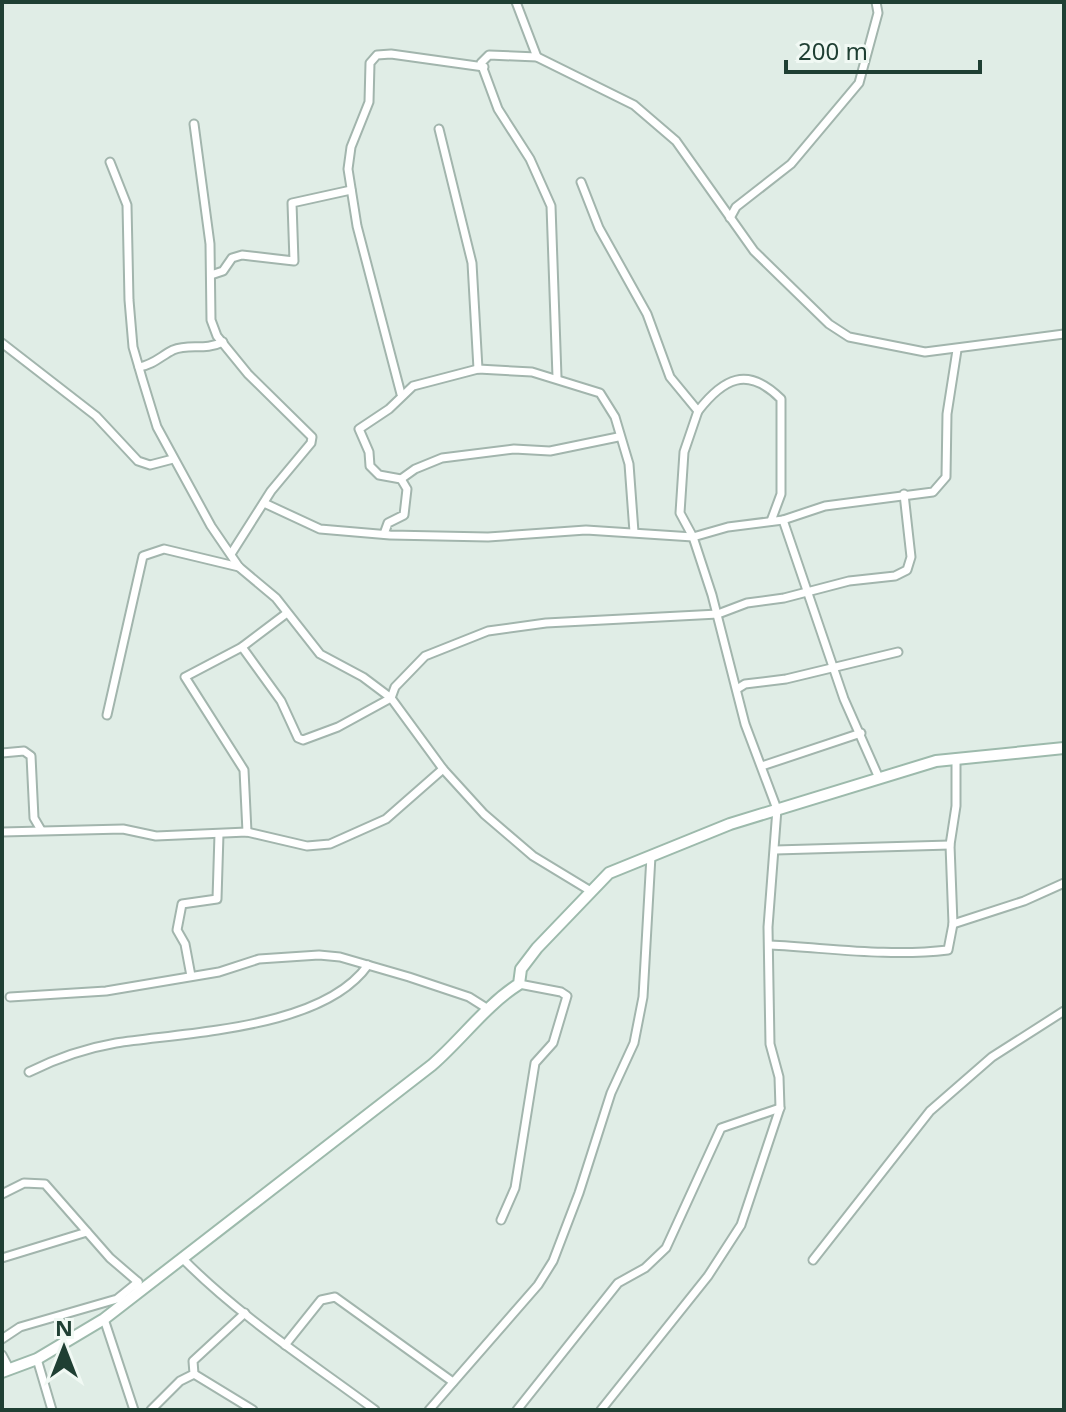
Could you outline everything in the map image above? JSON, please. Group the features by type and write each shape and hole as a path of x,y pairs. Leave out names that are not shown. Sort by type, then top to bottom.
{"street":[{"path":"516,2 537,57"},
{"path":"730,218 736,207 791,164 859,83 878,13 876,2"},
{"path":"401,394 376,308 348,169 351,147 369,102 373,58 391,54 484,67"},
{"path":"557,377 555,237 551,206 530,159 498,109 483,75 481,63 489,55 537,57 617,95 659,123 765,263 841,333 906,351 957,350 973,344 1064,334"},
{"path":"194,124 210,244 211,320 234,359 312,437 311,443 264,503 231,554"},
{"path":"439,129 472,263 478,369"},
{"path":"110,162 127,205 133,347 152,412 173,459 211,526 239,567 263,586 320,654 363,677 391,698 443,769 484,814 533,856 589,890"},
{"path":"581,182 599,228 647,314 670,377 698,411"},
{"path":"211,275 227,268 232,258 242,255 294,261 292,203 351,190"},
{"path":"139,367 151,364 176,348 203,350 223,342"},
{"path":"2,343 96,416 138,461 150,465 173,459"},
{"path":"264,503 320,529 451,538 561,530 693,537 701,533 783,520 825,506 933,492 946,477 947,414 957,350"},
{"path":"384,534 388,523 404,515 408,495 406,483 401,479 379,475 372,468 359,429 389,409 401,394 427,382 478,369 532,372 557,377 600,393 615,417 618,437 632,477 630,507 634,532"},
{"path":"601,1410 657,1335 708,1276 741,1225 780,1108 779,1077 770,1044 768,927 777,809 750,740 718,614 693,537 680,513 687,437 698,411 717,387 734,380 755,383 781,399 781,494 771,521"},
{"path":"401,479 415,469 442,458 505,450 550,451 618,437"},
{"path":"242,647 281,701 301,740 338,727 391,698 395,687 425,656 488,631 546,623 718,614 747,603 849,581 895,576 907,570 911,557 904,494"},
{"path":"783,520 834,666 879,778"},
{"path":"107,715 143,556 164,549 239,567"},
{"path":"247,832 244,770 185,677 242,647 287,613"},
{"path":"737,689 745,684 786,679 898,652"},
{"path":"762,766 861,733"},
{"path":"519,984 521,969 589,890 609,873 777,809 879,778 956,758 1064,748"},
{"path":"2,753 24,751 31,756 34,818 41,830"},
{"path":"770,945 919,953 948,950 953,924 950,845 956,806 956,758"},
{"path":"2,832 123,829 156,836 247,832 307,846 330,844 386,819 443,769"},
{"path":"191,976 185,944 177,930 182,904 217,899 219,834"},
{"path":"775,850 950,845"},
{"path":"429,1410 544,1276 579,1193 611,1093 639,1025 649,921 651,856"},
{"path":"953,924 1024,901 1064,883"},
{"path":"10,997 106,991 219,972 259,959 330,955 456,992 488,1009"},
{"path":"29,1072 109,1045 231,1028 300,1009 337,994 357,980 368,965"},
{"path":"2,1339 20,1327 117,1299 182,1258 432,1065 497,998 519,984 561,992 567,996 553,1043 535,1063 515,1188 501,1220"},
{"path":"813,1260 930,1111 992,1057 1064,1011"},
{"path":"517,1410 618,1283 645,1268 666,1248 721,1128 780,1108"},
{"path":"2,1194 24,1183 41,1182 138,1287"},
{"path":"2,1258 87,1232"},
{"path":"182,1258 210,1286 375,1410"},
{"path":"2,1355 6,1371 37,1359 104,1319 138,1287"},
{"path":"285,1345 321,1300 335,1297 453,1382"},
{"path":"194,1374 193,1361 245,1313"},
{"path":"104,1319 134,1410"},
{"path":"37,1359 52,1410"},
{"path":"151,1410 180,1381 194,1374"},
{"path":"194,1374 253,1410"}]}
